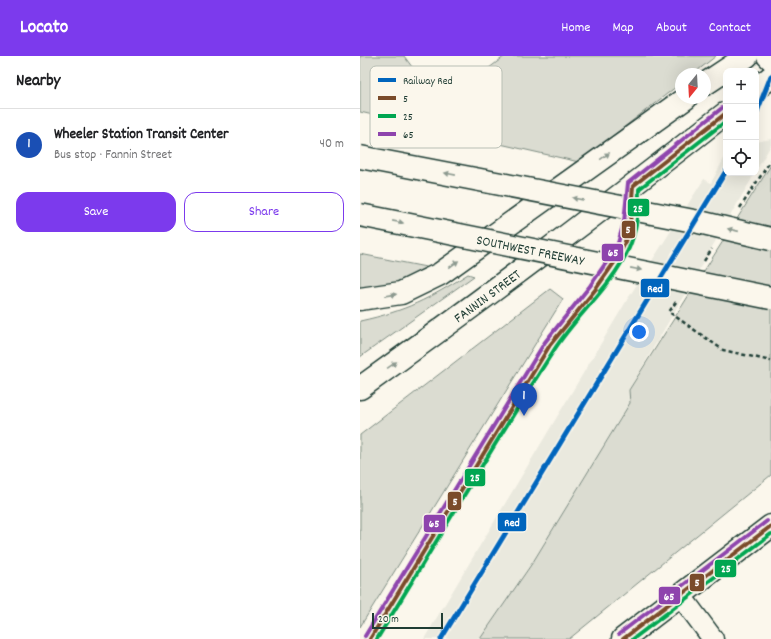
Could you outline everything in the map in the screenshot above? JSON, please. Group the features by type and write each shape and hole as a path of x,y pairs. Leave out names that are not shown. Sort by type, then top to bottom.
{"main road":[{"path":"711,80 747,56"},
{"path":"768,56 771,59"},
{"path":"759,87 771,77"},
{"path":"360,300 401,293 440,274 678,104"},
{"name":"FANNIN STREET","path":"360,388 457,318 633,186 723,115"},
{"path":"360,157 699,222 771,239"},
{"name":"SOUTHWEST FREEWAY","path":"360,215 771,298"},
{"path":"623,639 771,526"}],"street":[{"path":"681,596 713,639"}],"lane":[{"path":"370,639 550,345 596,290 616,259 629,230 633,206 633,186"}],"path":[{"path":"669,312 723,350 771,361"}],"shaded area":[{"path":"360,56 404,56 411,66 370,66 370,114 360,112"},
{"path":"505,56 716,56 701,68 675,68 675,88 579,162 502,144 502,66 492,66"},
{"path":"771,139 771,145 759,166 759,141"},
{"path":"723,161 723,176 753,176 629,390 630,403 533,562 480,639 424,639 627,300 704,179 711,183"},
{"path":"771,165 771,475 569,639 480,639 533,562 630,403 629,390"},
{"path":"360,254 426,267 394,283 360,292"},
{"path":"468,274 474,276 360,357 360,321 391,313 417,303"},
{"path":"550,289 563,299 360,627 360,435"}],"rail line":[{"name":"Red","path":"759,106 771,76"},
{"name":"Red","path":"441,639 723,176"}],"transit line":[{"name":"65","path":"365,636 545,342 590,286 610,257 618,243 624,222 628,183 722,108"},
{"name":"5","path":"370,639 550,345 595,290 616,260 624,245 630,224 633,186 723,115"},
{"name":"25","path":"377,639 554,350 573,324 613,276 622,262 632,241 636,226 639,189 723,123"},
{"name":"65","path":"619,634 767,521"},
{"name":"5","path":"623,639 771,526"},
{"name":"25","path":"633,639 771,534"}],"place":[{"name":"Wheeler Station Transit Center","path":"524,416"}]}
